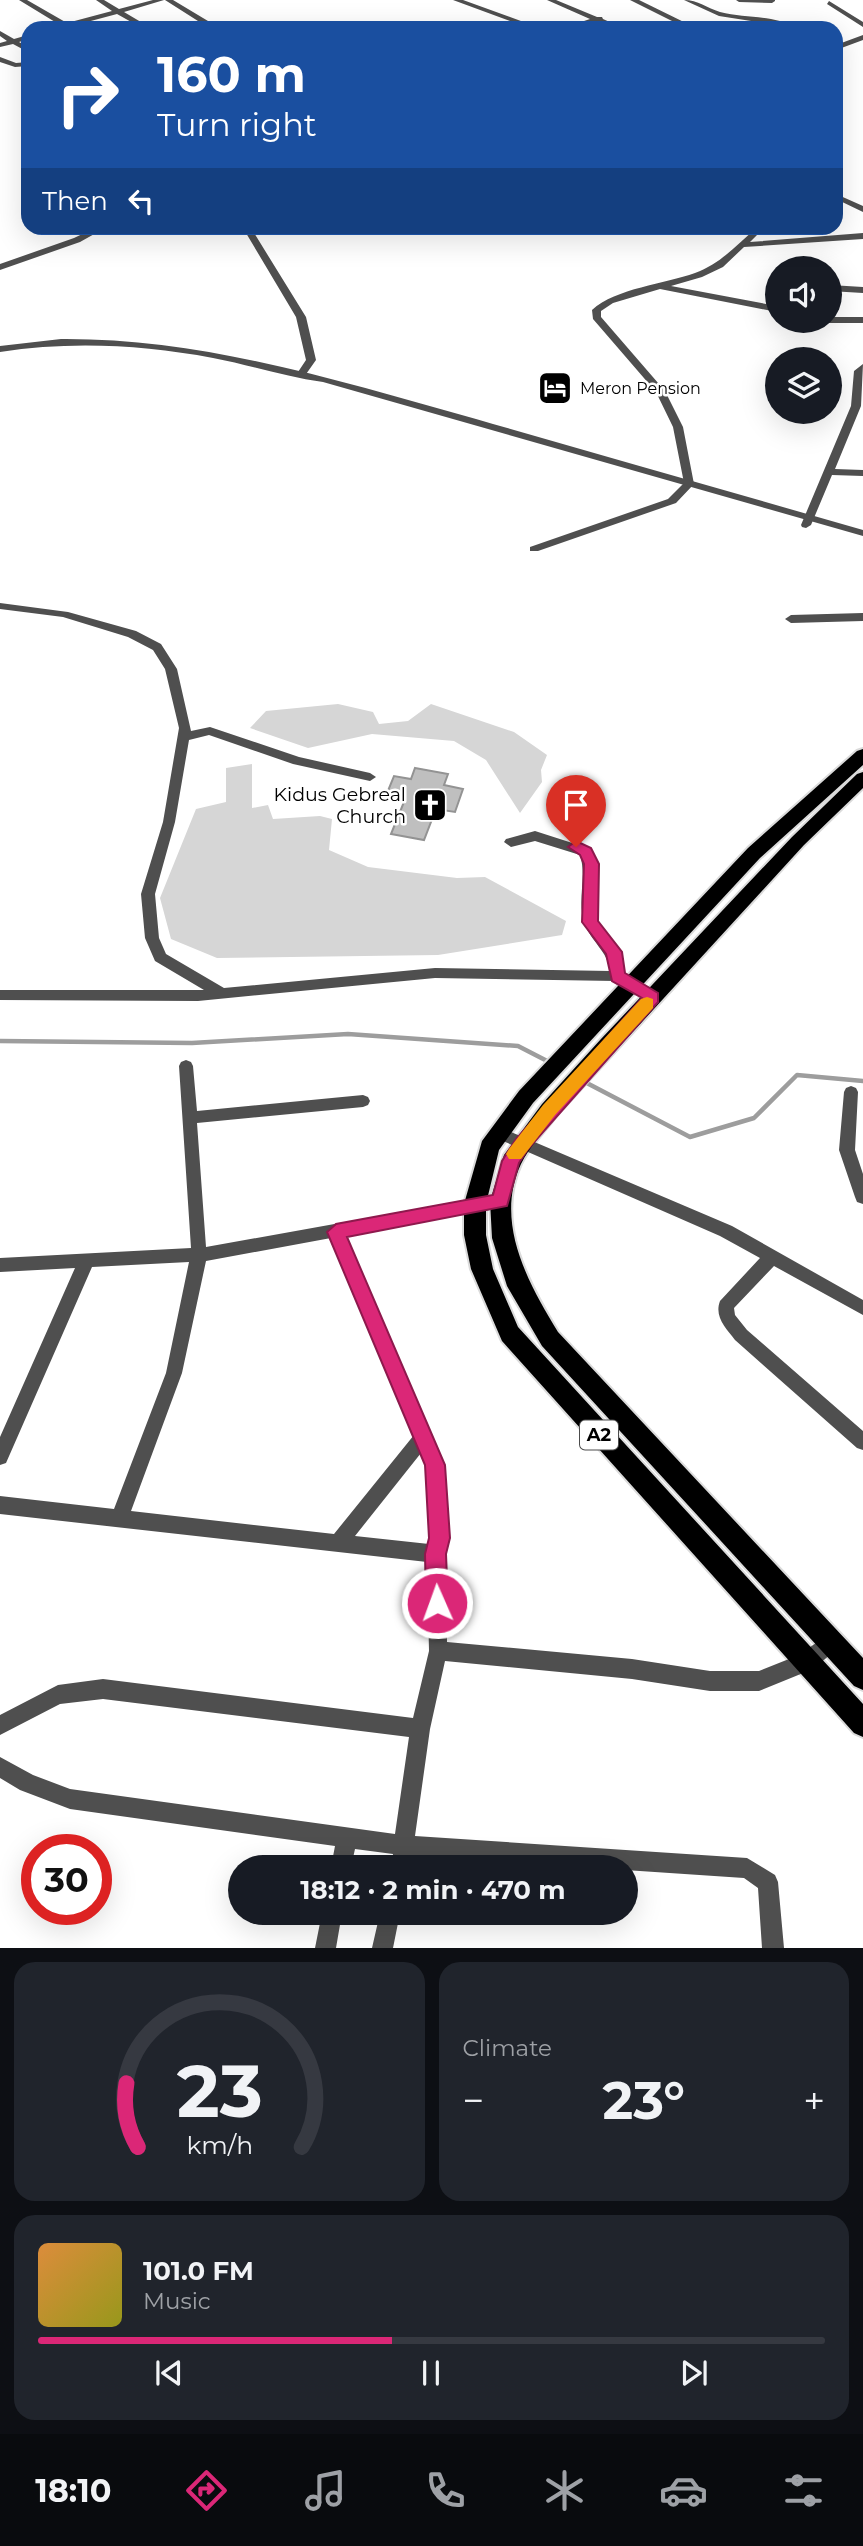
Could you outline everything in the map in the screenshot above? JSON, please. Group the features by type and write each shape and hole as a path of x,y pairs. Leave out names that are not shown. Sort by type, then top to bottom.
{"highway":[{"path":"837,791 862,756"},
{"path":"837,791 863,778"},
{"name":"A2","path":"837,791 754,853 625,980 587,1031 526,1097 489,1147 475,1205 475,1235 482,1269 510,1335 863,1724"},
{"name":"A2","path":"837,791 549,1110 511,1161 501,1201 503,1238 517,1286 550,1339 863,1677"}],"street":[{"path":"22,0 59,21"},
{"path":"99,0 135,21"},
{"path":"84,21 161,0"},
{"path":"168,0 204,21"},
{"path":"456,0 516,21"},
{"path":"550,0 606,21"},
{"path":"633,0 677,21"},
{"path":"687,0 741,21"},
{"path":"739,0 772,1"},
{"path":"829,3 863,24"},
{"path":"590,21 600,18"},
{"path":"0,33 21,45"},
{"path":"843,45 863,37"},
{"path":"0,45 21,39"},
{"path":"0,59 21,65"},
{"path":"843,199 863,209"},
{"path":"0,267 88,235"},
{"path":"251,235 301,317 311,360 305,376"},
{"path":"688,487 678,428 660,391 596,317 597,310 610,301 699,275 720,265 752,235"},
{"path":"741,245 863,236"},
{"path":"655,286 765,306"},
{"path":"842,289 863,290"},
{"path":"842,320 863,320"},
{"path":"0,349 51,341 112,343 192,352 305,376 807,521 863,541"},
{"path":"807,521 859,406 859,371 863,367"},
{"path":"828,472 863,473"},
{"path":"534,548 672,500 688,487"},
{"path":"807,521 863,533"},
{"path":"0,606 64,614 132,634 157,647 171,669 185,728 169,822 148,894 152,938 160,957 221,993"},
{"path":"791,619 863,617"},
{"path":"184,737 210,731 298,761 370,777"},
{"path":"511,842 535,836 586,852 591,864 590,922 614,952 625,980"},
{"path":"0,995 221,993 435,973 625,980 653,997"},
{"path":"119,1518 174,1373 199,1255 186,1066"},
{"path":"851,1092 847,1150 863,1197"},
{"path":"190,1118 363,1101"},
{"path":"499,1133 726,1231 771,1258 860,1300"},
{"path":"2,1263 86,1262 199,1255 501,1201"},
{"path":"336,1232 435,1465 439,1538 436,1554 438,1651 420,1729 404,1855"},
{"path":"771,1258 726,1306 727,1317 741,1335 863,1442"},
{"path":"0,1457 86,1262"},
{"path":"338,1543 424,1436"},
{"path":"0,1505 436,1554"},
{"path":"438,1651 632,1669 710,1681 758,1681 806,1662 830,1642"},
{"path":"0,1725 58,1695 103,1689 420,1729"},
{"path":"0,1767 27,1783 70,1799 346,1838 406,1846 747,1868 768,1882 773,1948"},
{"path":"343,1855 346,1838"},
{"path":"325,1948 330,1925"},
{"path":"382,1948 387,1925"}],"shaded area":[{"path":"338,704 373,712 379,724 408,721 431,704 514,732 547,755 541,770 542,782 520,813 486,760 454,741 372,734 308,748 250,728 266,711"},
{"path":"252,764 252,808 268,805 273,819 320,816 332,819 329,850 368,867 457,878 485,877 566,921 562,935 438,955 217,958 171,939 160,898 196,809 226,802 226,768"}],"building":[{"name":"Kidus Gebreal Church","path":"415,768 448,774 444,785 463,789 455,812 436,809 424,840 391,834 404,802 385,798 394,776 411,779"}],"waterway":[{"path":"0,1041 192,1043 348,1034 518,1046 551,1063"},
{"path":"583,1081 690,1137 754,1118 797,1075 863,1081"}],"slow traffic":[{"path":"515,1154 549,1110 647,1003"}],"place":[{"name":"Meron Pension","path":"555,388"},
{"name":"Kidus Gebreal Church","path":"430,805"}],"route":[{"path":"437,1603 436,1554 439,1538 435,1465 336,1232 501,1201 511,1161 522,1144 549,1110 653,997 618,976 614,952 596,933 590,922 591,864 586,852 576,847"}]}
